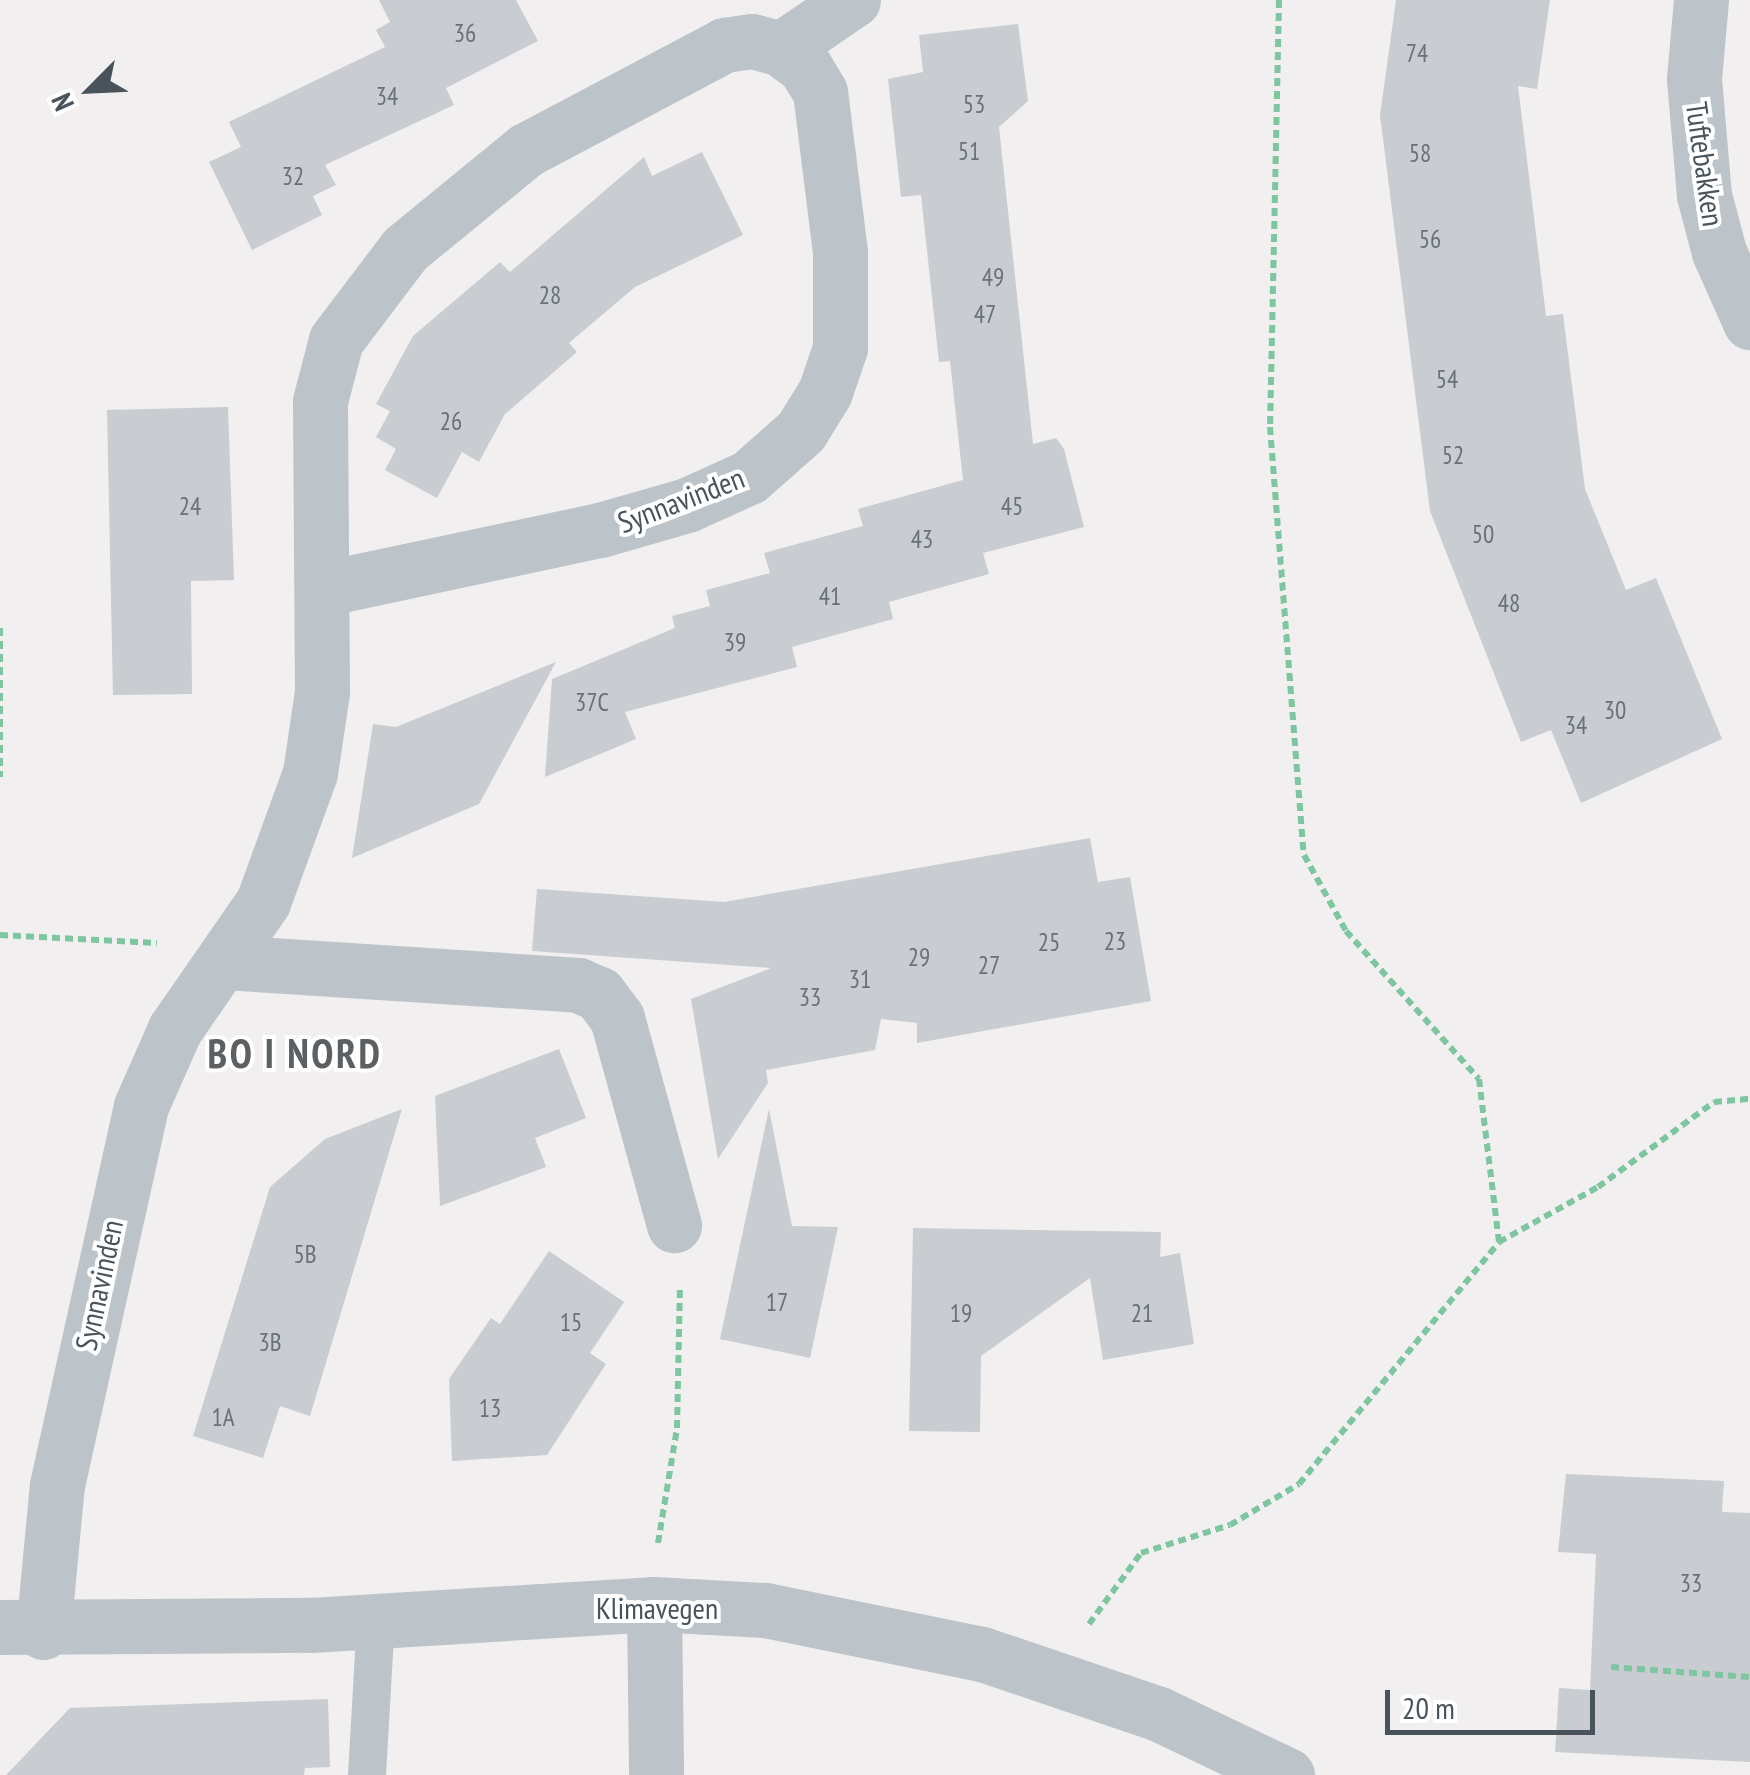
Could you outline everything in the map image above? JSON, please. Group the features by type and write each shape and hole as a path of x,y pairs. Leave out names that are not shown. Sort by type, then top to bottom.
{"street":[{"path":"781,48 854,0"},
{"name":"Tuftebakken","path":"1701,0 1694,79 1704,196 1720,252 1750,322"},
{"name":"Synnavinden","path":"22,1630 141,1106 176,1030 225,962 269,890 304,800 320,706 320,401 332,350 357,304 443,212 526,150 724,45 752,41 781,48 805,68 820,92 840,252 840,348 826,392 800,431 749,478 686,505 600,530 322,589"},
{"path":"225,962 592,990 618,1018 674,1226"},
{"path":"654,1604 656,1775"},
{"name":"Klimavegen","path":"22,1630 376,1622 654,1604 765,1610 982,1654 1159,1714 1286,1775"}],"lane":[{"path":"366,1775 376,1622"}],"path":[{"path":"1279,0 1270,427 1304,855 1346,931 1479,1079 1499,1242"},
{"path":"0,628 0,777"},
{"path":"0,935 134,939 225,962"},
{"path":"1080,1637 1141,1552 1230,1525 1299,1484 1499,1242 1598,1187 1714,1102 1750,1099"},
{"path":"654,1604 658,1532 677,1428 681,1300 674,1226"},
{"path":"1611,1667 1750,1676"}],"building":[{"path":"379,0 516,0 538,41 446,88 454,105 325,165 336,185 313,196 322,215 252,250 209,162 241,147 229,122 385,47 376,30 390,22"},
{"path":"1396,0 1550,0 1537,89 1518,86 1546,316 1563,314 1585,489 1626,590 1656,578 1722,739 1581,803 1551,730 1521,742 1430,511 1380,115"},
{"path":"1018,24 1028,101 999,127 1033,444 1056,438 1064,449 1084,527 983,553 989,574 889,602 893,619 792,647 797,667 625,712 636,739 545,777 552,679 675,628 672,616 710,606 706,590 770,573 764,553 863,526 858,509 963,480 950,361 939,362 921,195 901,197 888,79 923,72 919,35"},
{"path":"702,152 743,235 635,287 569,343 577,352 505,414 479,462 462,452 437,498 385,470 396,449 376,437 390,411 376,404 413,336 500,262 510,272 644,157 652,176"},
{"path":"228,407 234,580 191,581 192,694 113,695 107,410"},
{"path":"556,662 479,804 352,858 373,724 396,727"},
{"path":"1090,838 1098,882 1130,877 1151,1001 917,1043 917,1023 881,1019 875,1050 766,1070 768,1083 718,1159 691,999 771,968 532,951 537,889 724,902"},
{"path":"559,1049 586,1118 535,1138 546,1167 440,1206 435,1096"},
{"path":"402,1109 310,1416 280,1406 263,1458 193,1436 270,1187 325,1139"},
{"path":"769,1109 792,1226 838,1227 810,1358 720,1339"},
{"path":"913,1228 1161,1232 1160,1257 1180,1253 1194,1344 1103,1360 1090,1278 981,1356 980,1432 909,1431"},
{"path":"549,1251 624,1302 590,1353 606,1364 547,1455 452,1461 449,1379 491,1318 500,1324"},
{"path":"1566,1474 1724,1481 1722,1512 1750,1513 1750,1762 1555,1752 1559,1688 1590,1690 1596,1554 1558,1552"},
{"path":"328,1699 330,1767 305,1768 304,1775 6,1775 70,1708"}],"district":[{"name":"BO I NORD","path":"295,1053"}]}
